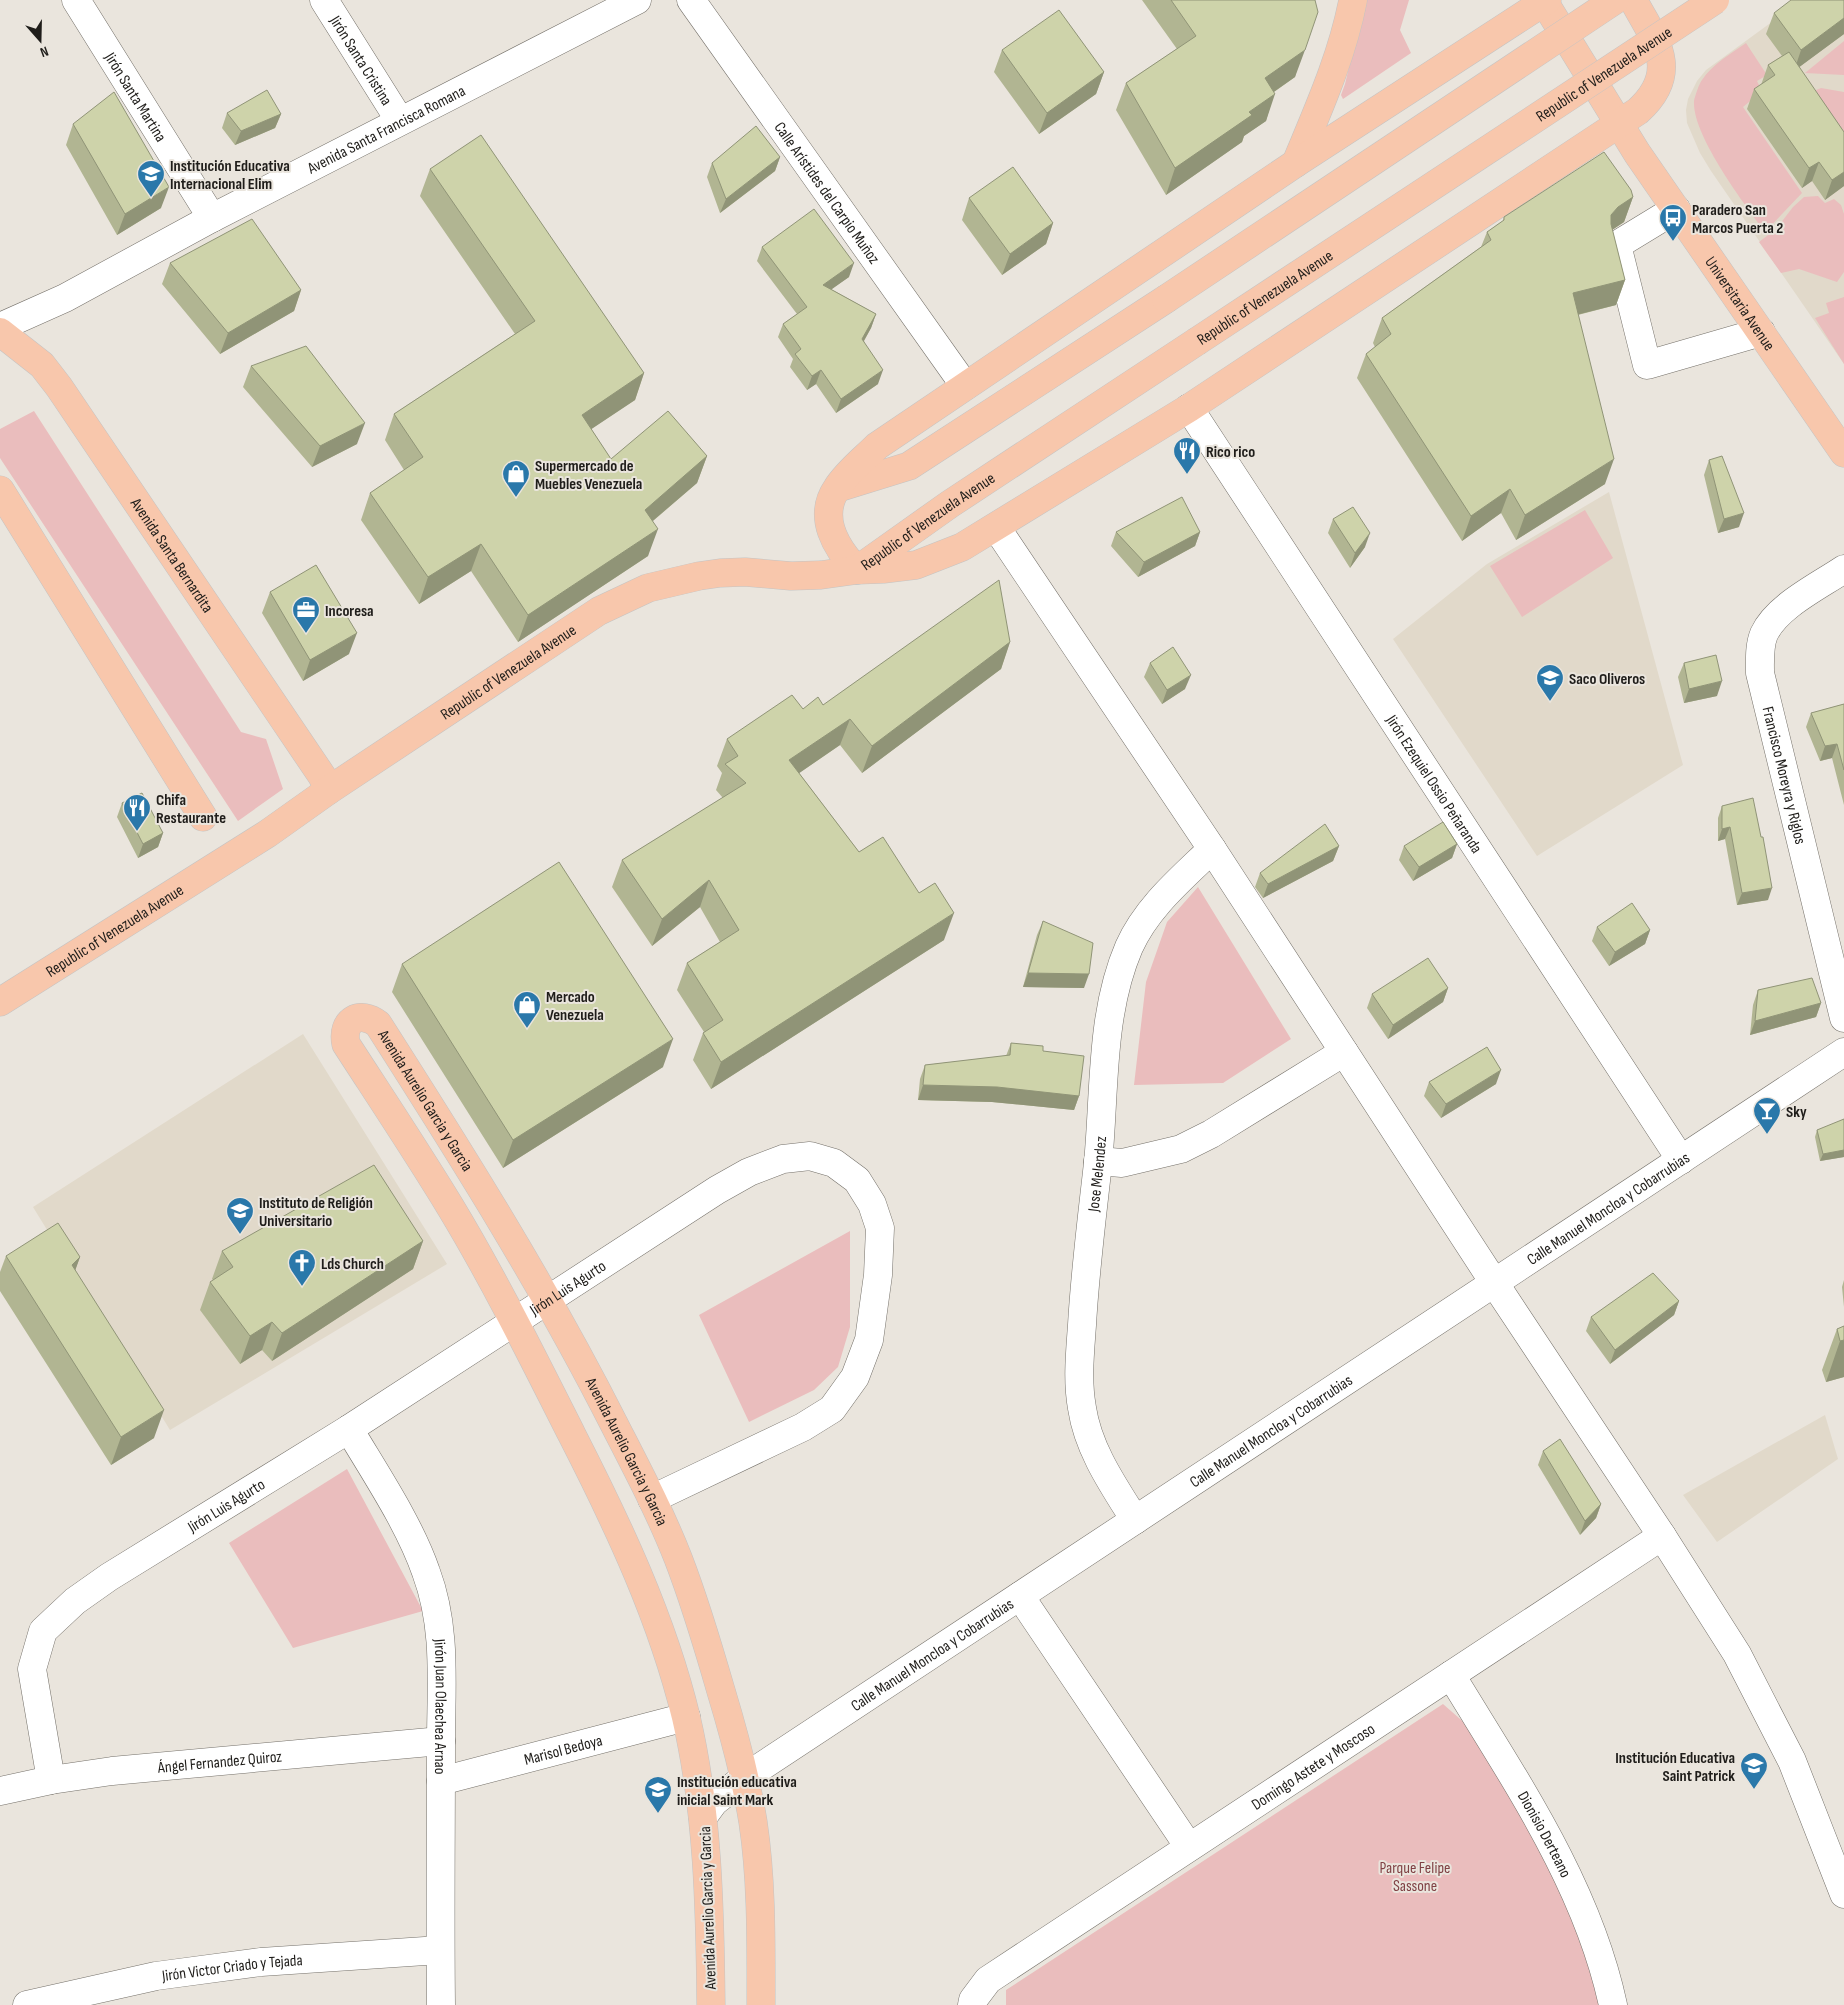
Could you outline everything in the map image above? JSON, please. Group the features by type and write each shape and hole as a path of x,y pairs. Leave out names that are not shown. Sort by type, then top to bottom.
{"main road":[{"path":"1296,163 1330,80 1349,20 1353,0"},
{"path":"836,488 909,466 1166,299 1615,0"},
{"name":"Republic of Venezuela Avenue","path":"3,995 260,839 329,790 599,611 648,588 699,576 746,572 791,576 821,575 916,565 962,547 996,527 1189,408 1638,111 1653,95 1661,79 1663,67 1661,54 1633,0"},
{"name":"Republic of Venezuela Avenue","path":"857,570 950,504 1715,0"},
{"path":"857,570 844,557 829,525 828,508 836,488 876,446 1296,163 1544,1"},
{"name":"Universitaria Avenue","path":"1544,1 1637,153 1844,453"},
{"name":"Avenida Santa Bernardita","path":"0,332 42,365 59,387 316,767 329,790"},
{"path":"0,490 203,817"},
{"name":"Avenida Aurelio Garcia y Garcia","path":"711,2005 707,1866 696,1763 686,1717 660,1633 632,1561 608,1508 515,1322 450,1207 346,1044 344,1035 346,1026 351,1021 364,1017 372,1019 378,1024 483,1188 548,1300 652,1499 678,1556 702,1622 744,1778 753,1824 758,1885 761,2005"}],"street":[{"name":"Jirón Santa Martina","path":"76,0 212,218"},
{"name":"Jirón Santa Cristina","path":"324,0 400,121"},
{"name":"Avenida Santa Francisca Romana","path":"0,327 65,298 212,218 637,0"},
{"name":"Calle Arístides del Carpio Muñoz","path":"691,0 965,386"},
{"path":"1676,209 1616,245 1647,366 1761,332"},
{"name":"Jirón Ezequiel Ossio Peñaranda","path":"1189,408 1681,1160"},
{"path":"996,527 1212,849 1495,1284 1662,1536 1737,1654 1788,1753 1844,1894"},
{"name":"Francisco Moreyra y Riglos","path":"1844,569 1776,616 1764,634 1761,644 1760,665 1762,683 1844,1018"},
{"name":"Jose Melendez","path":"1136,1520 1112,1483 1097,1455 1086,1424 1078,1380 1084,1291 1098,1161 1109,1028 1113,998 1121,968 1130,945 1157,902 1212,849"},
{"path":"1098,1161 1122,1163 1181,1149 1211,1134 1344,1052"},
{"name":"Calle Manuel Moncloa y Cobarrubias","path":"703,1816 714,1802 744,1778 1844,1052"},
{"name":"Jirón Luis Agurto","path":"51,1780 32,1669 44,1630 75,1601 109,1577 349,1429 717,1190 750,1172 783,1159 810,1156 834,1163 857,1180 872,1204 880,1228 878,1275 869,1340 855,1377 832,1409 803,1427 652,1499"},
{"name":"Jirón Juan Olaechea Arnao","path":"349,1429 408,1531 426,1572 437,1611 442,1651 440,1950 442,2005"},
{"name":"Domingo Astete y Moscoso","path":"972,2005 973,2000 988,1980 1662,1536"},
{"path":"1020,1596 1189,1847"},
{"name":"Dionisio Derteano","path":"1451,1674 1544,1831 1572,1886 1589,1923 1601,1958 1613,2005"},
{"name":"Marisol Bedoya","path":"441,1781 686,1717"},
{"name":"Ángel Fernandez Quiroz","path":"0,1791 51,1780 122,1770 441,1741"},
{"name":"Jirón Victor Criado y Tejada","path":"27,2005 166,1974 261,1962 440,1950"}],"shaded area":[{"path":"1802,0 1844,0 1844,364 1711,171 1700,153 1687,123 1686,110 1688,99 1697,81 1706,70"},
{"name":"Saco Oliveros","path":"1609,492 1683,765 1537,856 1393,639 1487,564"},
{"name":"Instituto de Religión Universitario","path":"303,1034 447,1264 170,1430 33,1207"},
{"path":"1825,1415 1838,1459 1717,1542 1683,1495"}],"green space":[{"path":"1365,0 1409,0 1400,30 1411,53 1343,99 1341,95"},
{"path":"1844,41 1844,75 1805,73"},
{"path":"1746,43 1767,75 1757,81 1762,91 1743,107 1802,193 1765,232 1733,188 1710,150 1701,132 1694,101 1706,74 1722,59"},
{"path":"1821,88 1844,92 1844,150 1811,92"},
{"path":"1818,196 1825,203 1834,199 1841,205 1844,214 1844,272 1837,282 1799,269 1781,273 1759,242 1776,229 1793,207 1804,197"},
{"path":"1844,297 1844,364 1815,318 1829,313 1826,303"},
{"path":"34,411 241,732 266,739 283,789 238,821 0,458 0,429"},
{"path":"1585,510 1613,558 1522,617 1490,566"},
{"path":"1198,887 1291,1039 1223,1083 1134,1085 1146,982 1167,922"},
{"path":"850,1231 850,1327 838,1367 814,1390 749,1422 699,1315"},
{"path":"347,1469 423,1611 293,1648 229,1543"},
{"name":"Parque Felipe Sassone","path":"1443,1704 1500,1754 1597,1953 1609,2005 1006,2005 1006,1990"}],"building":[{"path":"1171,0 1315,0 1318,12 1305,50 1265,78 1275,94 1249,112 1252,115 1175,168 1126,83 1196,36"},
{"path":"1791,0 1844,0 1844,18 1801,50 1774,13"},
{"path":"1059,10 1104,72 1047,113 1002,50"},
{"path":"1789,52 1844,132 1844,172 1832,180 1819,162 1809,168 1754,89 1775,75 1768,65"},
{"path":"267,90 281,114 241,131 227,113"},
{"path":"114,92 169,187 125,214 73,124"},
{"path":"756,126 780,157 726,199 712,163"},
{"path":"481,135 644,373 582,415 611,459 668,411 707,456 645,510 658,529 528,615 481,544 428,577 370,493 423,457 394,414 535,321 430,169"},
{"path":"1604,152 1631,190 1633,197 1618,207 1611,215 1611,224 1625,280 1573,293 1614,459 1525,515 1510,489 1471,516 1366,354 1391,334 1382,318 1491,240 1487,232 1504,220 1504,217"},
{"path":"1013,167 1053,223 1010,254 969,198"},
{"path":"814,209 854,263 823,285 876,314 862,339 883,370 841,399 821,370 812,376 795,354 801,349 783,324 807,307 762,247"},
{"path":"252,219 301,290 228,333 170,263"},
{"path":"306,346 365,423 320,446 251,366"},
{"path":"1722,456 1744,513 1724,519 1709,460"},
{"path":"1182,497 1200,532 1144,562 1116,532"},
{"path":"1353,507 1370,533 1355,553 1333,519"},
{"path":"316,565 357,633 310,660 270,592"},
{"path":"999,580 1010,642 872,746 850,719 789,760 859,852 883,837 919,893 935,883 954,913 721,1062 703,1033 723,1020 687,963 739,930 709,880 662,919 622,860 746,783 725,764 738,756 727,739 792,695 803,709 818,697 823,705"},
{"path":"1173,647 1191,675 1167,690 1150,663"},
{"path":"1716,655 1722,681 1689,689 1684,663"},
{"path":"1844,704 1844,770 1837,744 1825,746 1811,713"},
{"path":"142,793 163,833 143,844 122,803"},
{"path":"1753,798 1761,837 1763,837 1772,888 1742,893 1730,827 1722,829 1722,806"},
{"path":"1443,822 1457,844 1419,867 1404,846"},
{"path":"1325,824 1339,846 1268,884 1260,873"},
{"name":"Mercado Venezuela","path":"559,862 673,1039 513,1140 402,964"},
{"path":"1632,903 1650,930 1615,952 1597,927"},
{"path":"1043,921 1093,943 1089,974 1028,973"},
{"path":"1428,958 1448,988 1393,1025 1372,994"},
{"path":"1812,978 1821,1003 1755,1021 1758,990"},
{"path":"1011,1043 1043,1046 1043,1051 1084,1056 1079,1096 997,1087 923,1085 925,1065 1010,1055"},
{"path":"1487,1047 1501,1070 1446,1104 1429,1082"},
{"path":"1844,1119 1844,1150 1823,1154 1817,1130"},
{"name":"Lds Church","path":"374,1165 423,1241 282,1333 272,1322 250,1336 210,1282 233,1267 222,1251"},
{"path":"58,1223 80,1257 72,1265 164,1410 121,1437 6,1256"},
{"path":"1653,1273 1679,1301 1615,1350 1591,1317"},
{"path":"1844,1326 1844,1340 1840,1341 1837,1329"},
{"path":"1560,1439 1601,1504 1585,1521 1543,1451"}],"place":[{"name":"Institución Educativa Internacional Elim","path":"151,198"},
{"name":"Paradero San Marcos Puerta 2","path":"1673,242"},
{"name":"Rico rico","path":"1187,475"},
{"name":"Supermercado de Muebles Venezuela","path":"516,498"},
{"name":"Incoresa","path":"306,634"},
{"name":"Saco Oliveros","path":"1550,702"},
{"name":"Chifa Restaurante","path":"137,832"},
{"name":"Mercado Venezuela","path":"527,1029"},
{"name":"Sky","path":"1767,1135"},
{"name":"Instituto de Religión Universitario","path":"240,1235"},
{"name":"Lds Church","path":"302,1287"},
{"name":"Institución Educativa Saint Patrick","path":"1754,1790"},
{"name":"Institución educativa inicial Saint Mark","path":"658,1814"}]}
